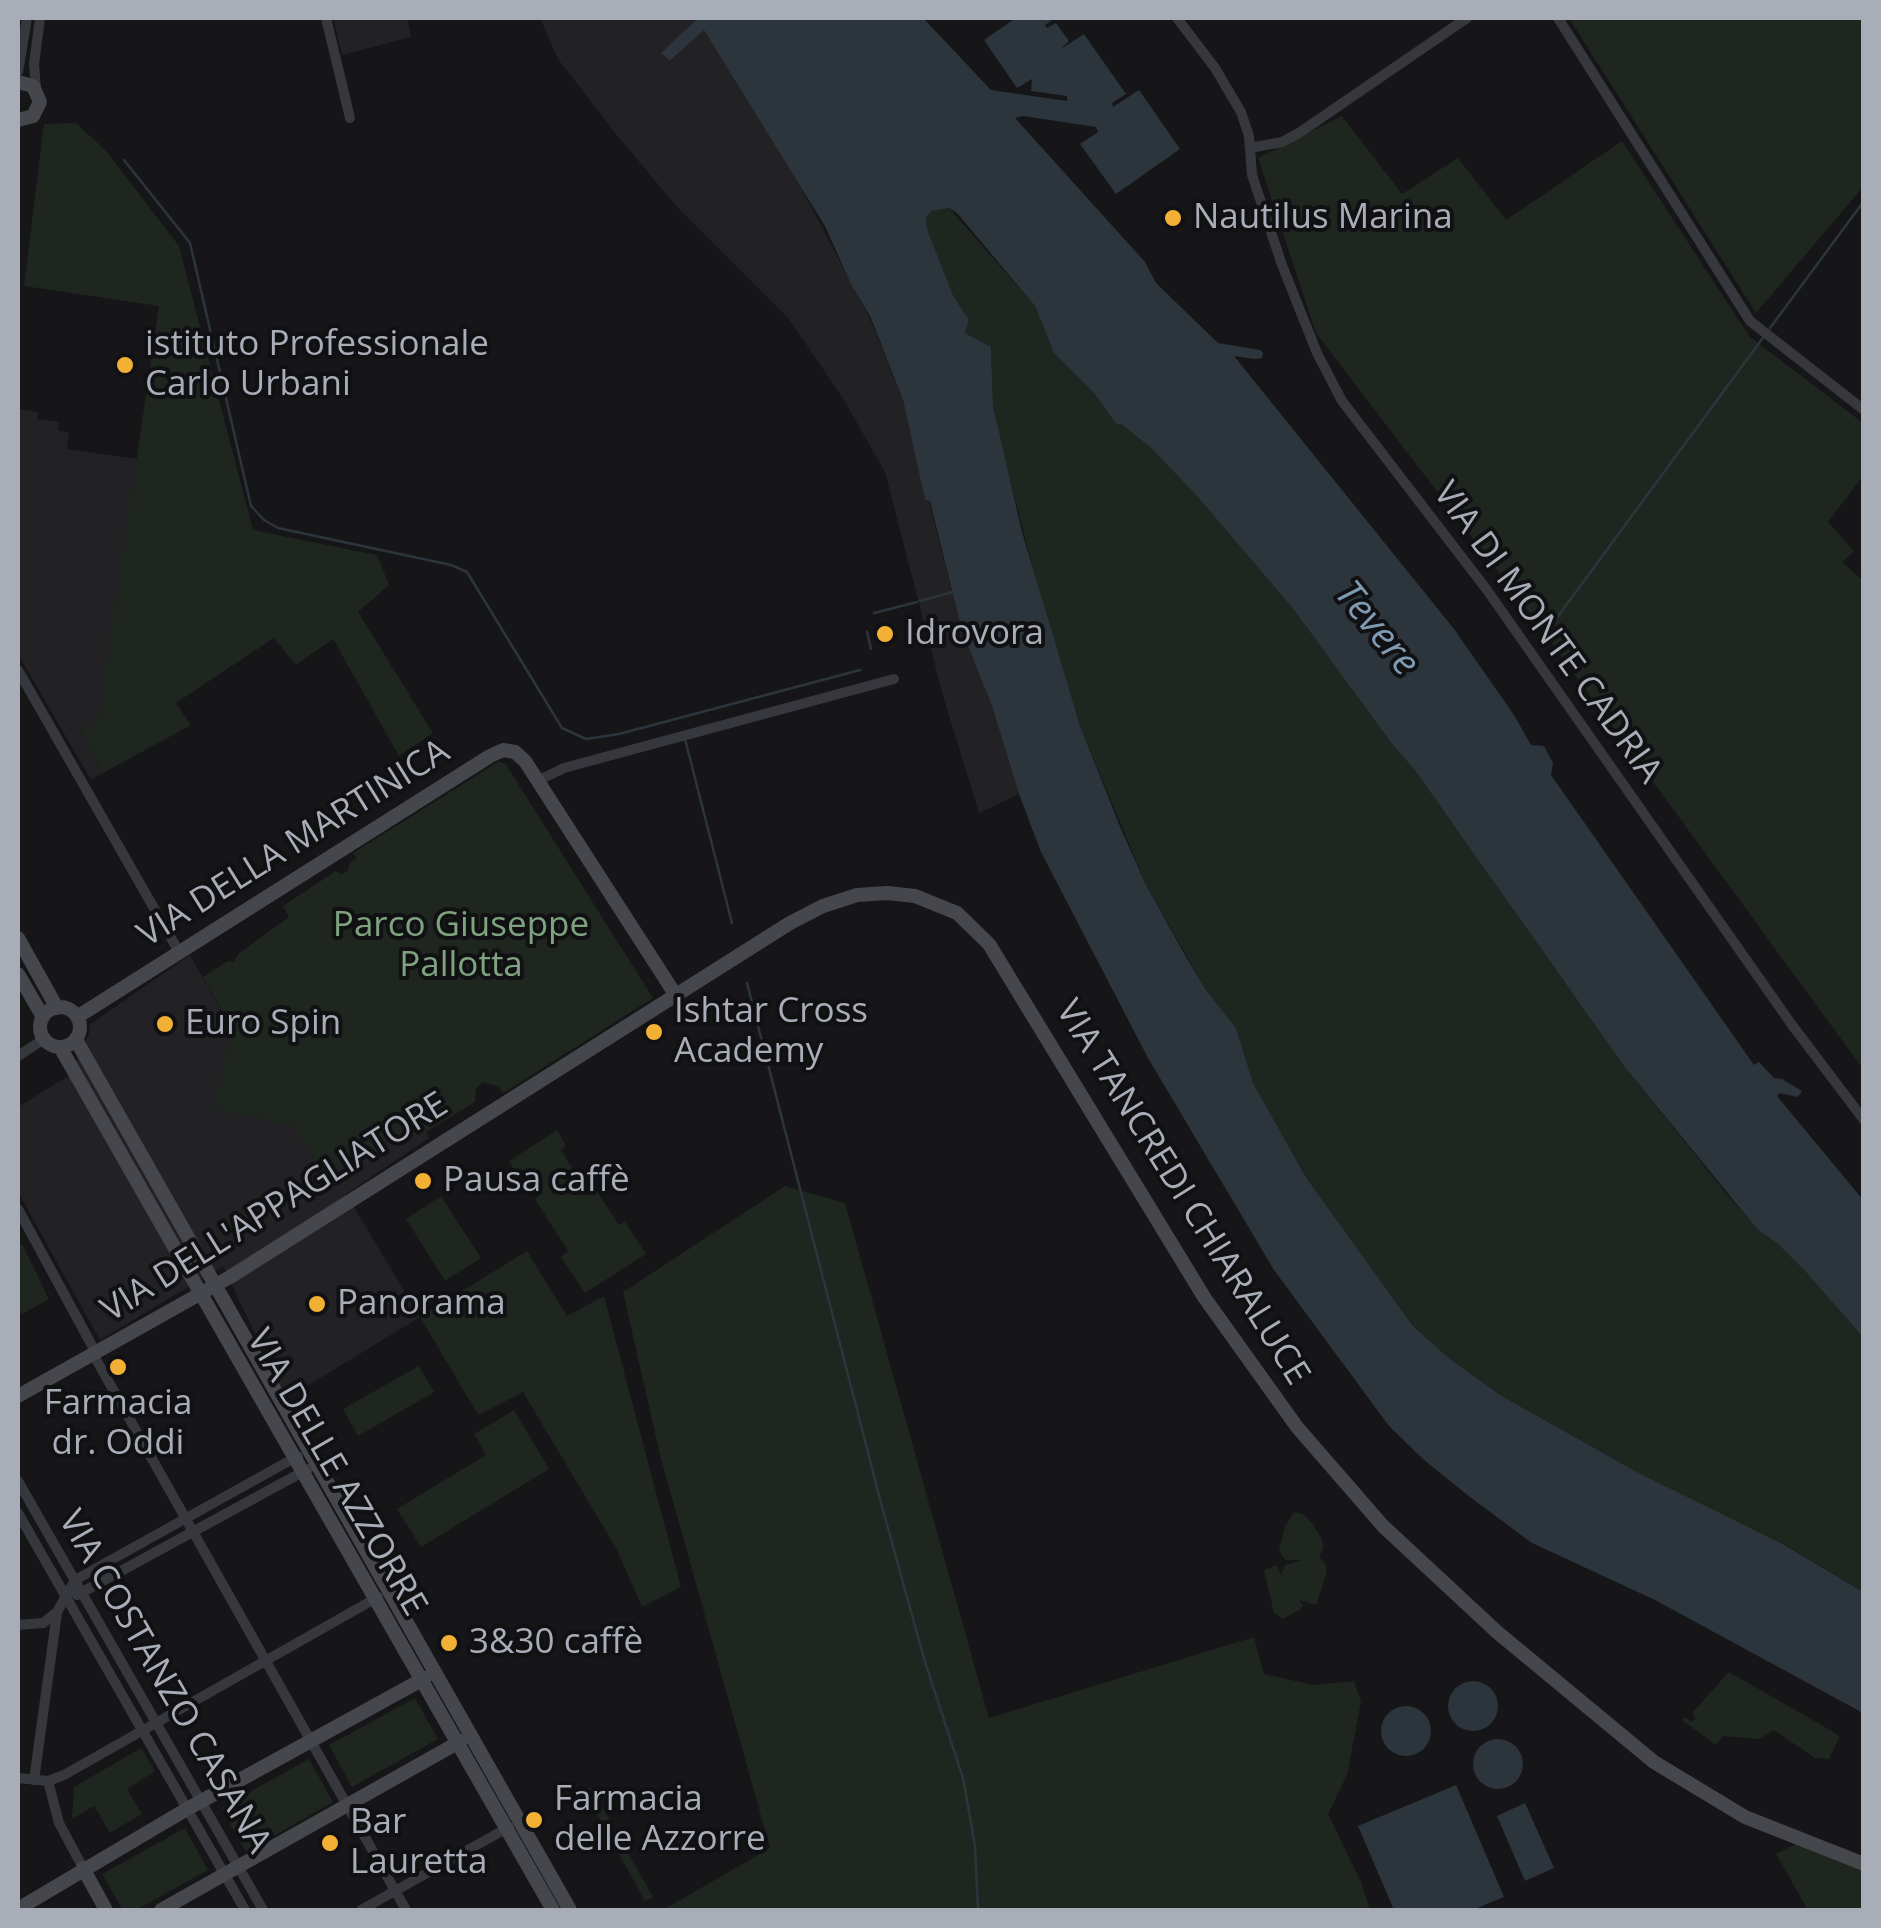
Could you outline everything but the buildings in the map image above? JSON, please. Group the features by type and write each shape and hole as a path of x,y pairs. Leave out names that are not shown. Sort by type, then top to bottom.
{"street":[{"path":"18,72 26,18"},
{"path":"18,120 37,112 40,102 34,68 40,18"},
{"path":"326,18 350,118"},
{"name":"VIA DI MONTE CADRIA","path":"1177,18 1235,100 1247,131 1254,182 1292,294 1316,354 1342,401 1506,617 1800,1036 1864,1120"},
{"path":"1250,148 1282,142 1299,133 1467,18"},
{"path":"1558,18 1750,321 1864,410"},
{"path":"18,82 28,82 36,89"},
{"path":"18,670 179,952"},
{"path":"537,780 559,770 894,679"},
{"name":"VIA DELLA MARTINICA","path":"77,1018 498,752 511,751 520,756 537,780 675,994"},
{"name":"VIA TANCREDI CHIARALUCE","path":"561,1066 790,923 840,900 873,893 900,893 932,901 957,913 982,936 1008,973 1152,1216 1251,1365 1318,1454 1383,1526 1498,1632 1654,1762 1759,1824 1864,1864"},
{"path":"18,938 56,1008"},
{"path":"18,974 43,1017"},
{"path":"56,1008 67,1008 77,1018 80,1029 76,1040 60,1047 44,1039 40,1028 43,1017 56,1008"},
{"path":"18,1056 44,1039"},
{"name":"VIA DELLE AZZORRE","path":"76,1040 434,1672 463,1740"},
{"name":"VIA DELLE AZZORRE","path":"60,1047 420,1680 463,1740 512,1825 553,1910"},
{"name":"VIA DELL'APPAGLIATORE","path":"18,1396 214,1286 561,1066"},
{"path":"100,1119 115,1110"},
{"path":"146,1200 160,1191"},
{"path":"18,1209 185,1519 406,1910"},
{"path":"18,1625 39,1625 57,1612 75,1580 308,1450"},
{"path":"67,1598 82,1594 316,1465"},
{"name":"VIA COSTANZO CASANA","path":"18,1482 156,1724 231,1871 245,1910"},
{"name":"VIA COSTANZO CASANA","path":"18,1512 144,1731 194,1805"},
{"path":"18,1778 48,1781 388,1592"},
{"path":"34,1780 57,1612"},
{"path":"18,1909 83,1868 434,1672"},
{"path":"161,1910 463,1740"},
{"path":"48,1781 56,1817 106,1910"},
{"path":"361,1910 512,1825"},
{"name":"VIA DELLE AZZORRE","path":"512,1825 570,1910"},
{"name":"VIA COSTANZO CASANA","path":"231,1871 263,1910"}],"shaded area":[{"path":"333,18 407,18 411,37 342,55"},
{"path":"540,18 698,18 662,54 671,61 704,29 745,92 791,168 872,323 903,400 925,500 929,501 962,631 992,706 1019,794 979,813 943,696 885,472 844,400 789,319 678,208 615,133 558,59"},
{"path":"18,409 38,412 37,419 59,422 58,431 69,432 67,449 138,459 98,724 80,730 103,773 91,780 18,654"},
{"path":"190,955 232,1030 215,1108 295,1126 419,1118 429,1138 346,1194 420,1317 286,1399 223,1266 100,1340 18,1192 18,1107 70,1075 90,1031 89,1025"}],"green space":[{"path":"1569,18 1863,18 1863,187 1756,313"},
{"path":"1342,116 1402,194 1458,158 1506,220 1622,141 1749,336 1863,423 1863,476 1828,522 1854,551 1842,562 1863,581 1863,1069 1526,608 1316,333 1258,158"},
{"path":"76,123 107,152 179,246 253,530 377,555 389,585 358,612 433,733 399,756 333,639 296,665 274,638 176,703 191,725 103,773 80,730 98,723 159,306 24,286 44,124"},
{"path":"949,208 1035,306 1054,353 1094,393 1117,424 1150,447 1197,496 1294,610 1414,769 1624,1066 1725,1192 1757,1229 1805,1271 1863,1337 1863,1592 1782,1543 1637,1472 1500,1395 1450,1359 1413,1326 1307,1179 1253,1083 1236,1028 1206,990 1146,885 1080,726 1044,611 999,436 993,406 991,348 965,333 964,311 953,295 927,229 926,217 932,211"},
{"name":"Parco Giuseppe Pallotta","path":"498,762 505,763 653,998 503,1093 499,1087 483,1082 476,1088 475,1102 426,1132 418,1119 327,1176 295,1126 214,1108 232,1029 203,977 228,961 234,962 238,954 289,917 283,906 336,871 347,872 357,858 353,853"},
{"path":"557,1130 566,1146 561,1150 577,1176 584,1172 619,1225 625,1222 646,1254 585,1293 561,1257 568,1251 535,1199 540,1195 526,1174 519,1177 509,1161"},
{"path":"785,1186 845,1203 989,1718 1254,1637 1264,1674 1314,1685 1354,1681 1361,1702 1347,1775 1328,1814 1370,1910 663,1910 770,1848 660,1455 623,1292"},
{"path":"441,1196 481,1258 445,1281 406,1219"},
{"path":"22,1244 49,1299 22,1314 18,1306 18,1246"},
{"path":"527,1251 567,1316 604,1296 681,1587 642,1607 616,1548 523,1392 478,1415 420,1317"},
{"path":"419,1366 434,1392 358,1436 343,1409"},
{"path":"514,1410 549,1469 421,1547 397,1509 486,1455 474,1434"},
{"path":"1294,1512 1303,1514 1321,1538 1324,1547 1319,1557 1326,1565 1326,1575 1316,1605 1299,1600 1303,1606 1283,1619 1274,1613 1264,1570 1277,1565 1281,1575 1285,1565 1303,1560 1285,1560 1279,1550 1285,1526"},
{"path":"1729,1672 1837,1734 1839,1738 1829,1759 1815,1758 1774,1730 1759,1739 1723,1736 1716,1745 1682,1720 1685,1717 1692,1722 1696,1718 1692,1713"},
{"path":"415,1698 438,1739 352,1787 329,1745"},
{"path":"141,1748 155,1771 127,1789 142,1814 110,1833 94,1806 72,1819 74,1787"},
{"path":"309,1759 333,1802 246,1852 221,1808"},
{"path":"591,1787 653,1897 645,1901 584,1791"},
{"path":"185,1828 208,1870 136,1910 123,1910 102,1874"},
{"path":"1796,1844 1863,1870 1863,1910 1808,1910 1776,1854"}],"water":[{"name":"Tevere","path":"698,18 923,18 991,90 1067,101 1067,96 1031,91 1032,79 1017,88 984,40 1016,18 1055,18 1045,25 1047,28 1056,23 1069,41 1061,49 1084,34 1126,94 1112,103 1113,107 1139,90 1180,149 1116,194 1080,144 1098,132 1096,127 1015,118 1145,262 1156,283 1218,343 1263,353 1262,358 1255,359 1234,356 1454,629 1531,745 1544,746 1553,763 1551,775 1754,1065 1759,1062 1774,1078 1802,1091 1798,1097 1780,1093 1777,1096 1863,1200 1863,1337 1805,1271 1757,1229 1624,1066 1414,769 1294,610 1197,496 1150,447 1121,424 1117,425 1094,393 1054,353 1035,306 957,213 949,208 932,211 926,217 927,229 953,295 969,320 965,333 991,347 993,406 1022,532 1080,726 1121,829 1146,885 1186,957 1236,1028 1253,1083 1307,1179 1413,1326 1500,1395 1637,1472 1781,1543 1863,1592 1863,1713 1655,1600 1532,1543 1470,1497 1389,1426 1274,1270 1148,1058 1041,852 992,706 962,631 930,501 925,500 903,400 871,318 825,226 704,30 670,61 661,53"},
{"path":"1473,1681 1491,1688 1498,1706 1491,1724 1473,1731 1455,1724 1448,1706 1455,1688"},
{"path":"1406,1706 1424,1713 1431,1731 1424,1749 1406,1756 1388,1749 1381,1731 1388,1713"},
{"path":"1498,1739 1516,1746 1523,1764 1516,1782 1498,1789 1480,1782 1473,1764 1480,1746"},
{"path":"1456,1785 1504,1897 1472,1910 1394,1910 1358,1826"},
{"path":"1525,1803 1554,1868 1525,1881 1497,1816"}],"waterway":[{"path":"124,160 190,243 251,506 278,528 451,565 467,572 562,728 586,739 619,734 860,670"},
{"path":"1770,328 1864,201"},
{"path":"1553,623 1765,335"},
{"path":"920,601 953,592"},
{"path":"874,613 917,602"},
{"path":"867,632 871,649"},
{"path":"685,739 732,923"},
{"path":"747,983 881,1503 925,1662 963,1778 975,1846 978,1910"}],"place":[{"name":"Nautilus Marina","path":"1173,218"},
{"name":"istituto Professionale Carlo Urbani","path":"125,365"},
{"name":"Idrovora","path":"885,634"},
{"name":"Euro Spin","path":"165,1024"},
{"name":"Ishtar Cross Academy","path":"654,1032"},
{"name":"Pausa caffè","path":"423,1181"},
{"name":"Panorama","path":"317,1304"},
{"name":"Farmacia dr. Oddi","path":"118,1367"},
{"name":"3&30 caffè","path":"449,1643"},
{"name":"Farmacia delle Azzorre","path":"534,1820"},
{"name":"Bar Lauretta","path":"330,1843"}]}
